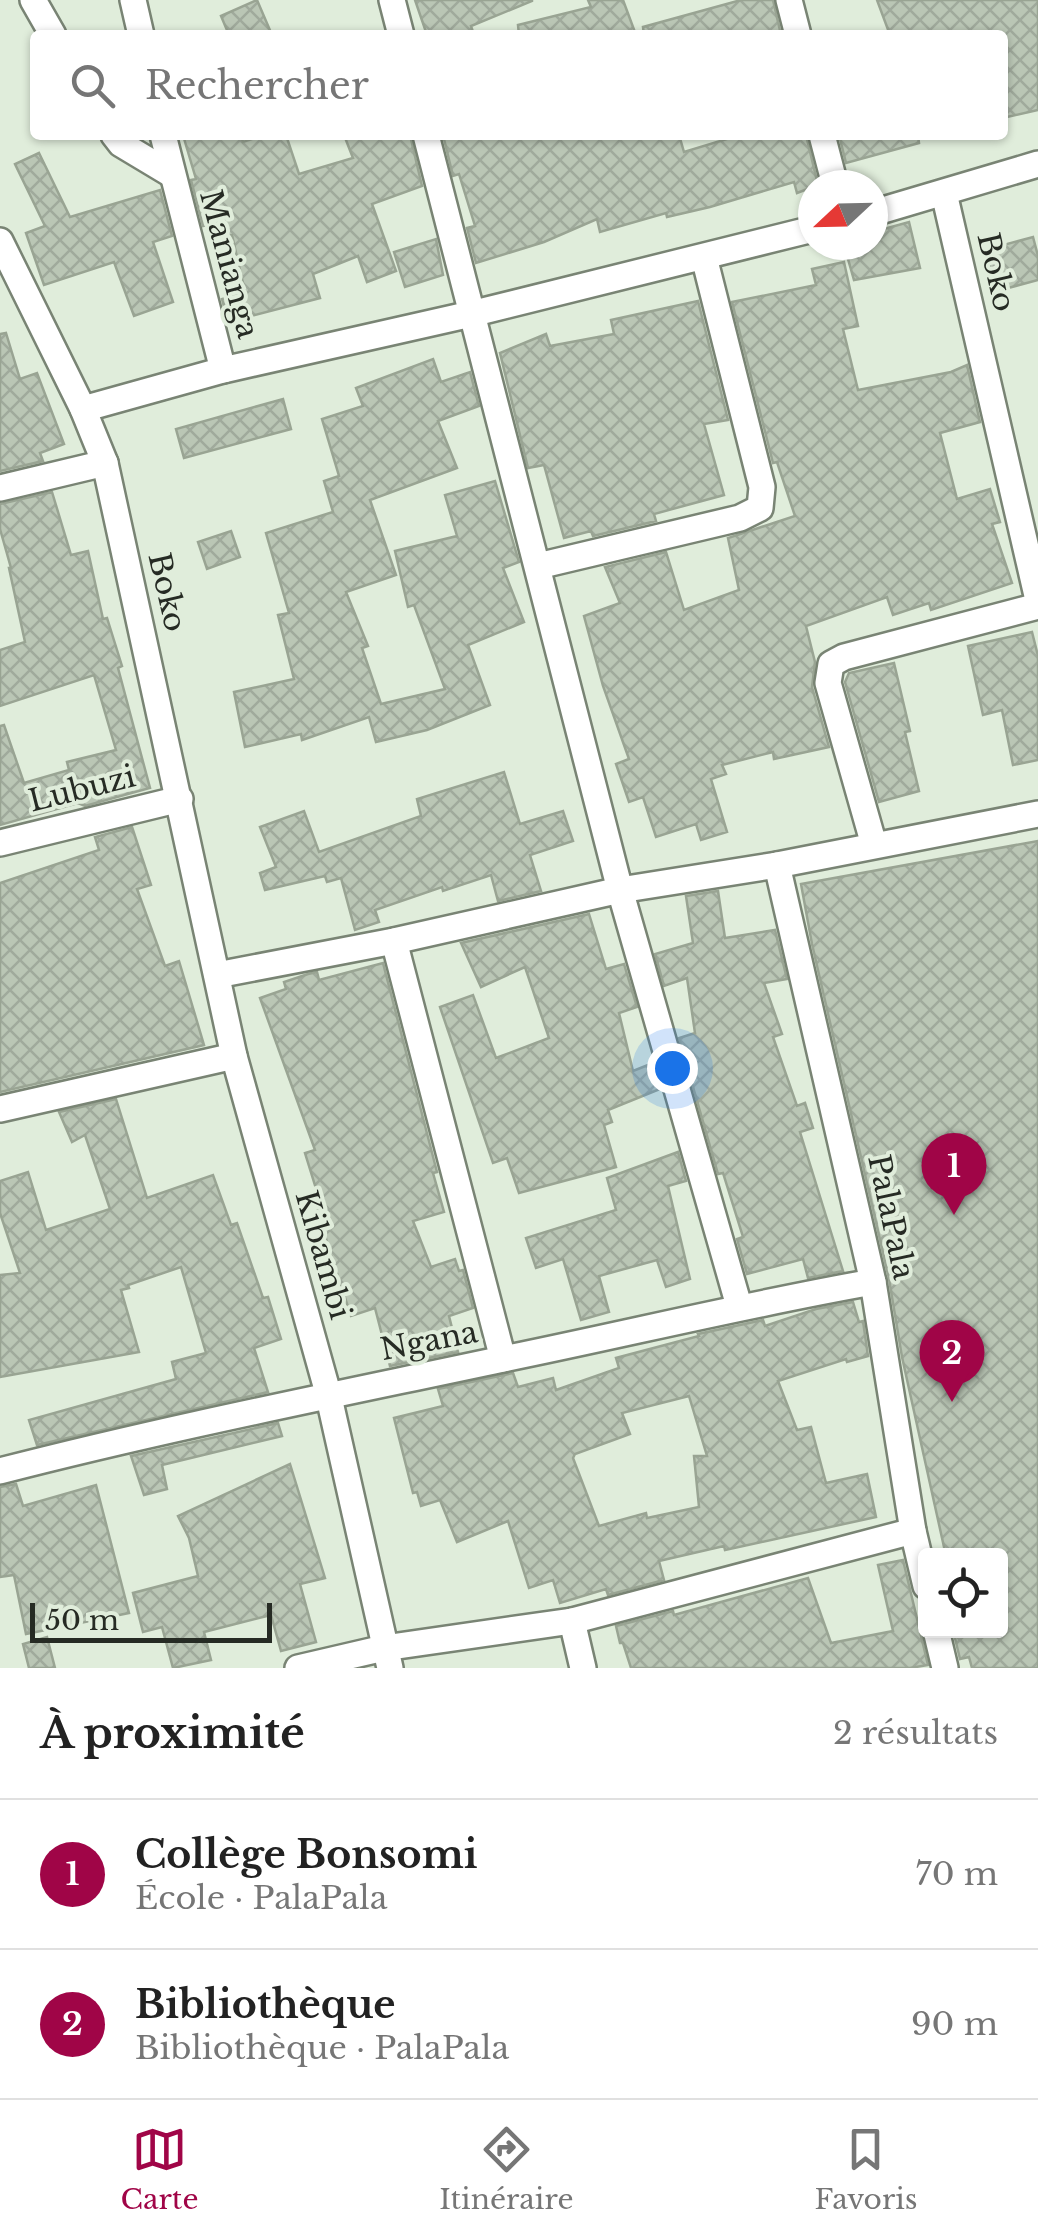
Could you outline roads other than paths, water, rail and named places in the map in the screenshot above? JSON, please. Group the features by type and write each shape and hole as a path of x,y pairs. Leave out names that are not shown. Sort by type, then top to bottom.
{"street":[{"path":"33,0 50,30"},
{"path":"133,0 140,30"},
{"path":"392,0 399,30"},
{"path":"789,0 797,30"},
{"name":"Manianga","path":"118,140 171,174"},
{"name":"Manianga","path":"163,140 223,370"},
{"path":"427,140 620,890 740,1306"},
{"path":"823,140 830,170"},
{"path":"888,209 1038,164"},
{"name":"Boko","path":"944,193 1038,603"},
{"path":"82,410 223,370 471,314 798,233"},
{"name":"Boko","path":"0,241 105,463 217,975"},
{"path":"538,566 740,518 760,508 762,488 704,257"},
{"path":"0,488 105,463"},
{"path":"874,845 828,683 830,664 1038,603"},
{"name":"Lubuzi","path":"0,843 180,799"},
{"path":"217,975 394,941 620,890 778,865 1038,814"},
{"name":"PalaPala","path":"778,865 873,1282 918,1554"},
{"path":"394,941 503,1359"},
{"name":"Kibambi","path":"217,975 234,1056 328,1393 387,1658"},
{"path":"0,1109 234,1056"},
{"name":"Ngana","path":"0,1470 328,1393 740,1306 873,1282"},
{"path":"298,1668 387,1658 572,1620 912,1530"},
{"path":"572,1620 584,1668"},
{"path":"938,1638 944,1668"}],"place":[{"name":"Collège Bonsomi","path":"954,1215"},
{"name":"Bibliothèque","path":"952,1402"}]}
